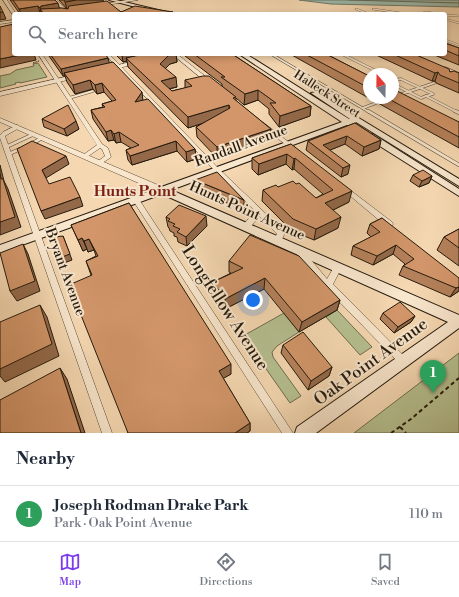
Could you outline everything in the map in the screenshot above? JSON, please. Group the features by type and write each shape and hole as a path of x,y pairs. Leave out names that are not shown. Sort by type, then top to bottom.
{"main road":[{"path":"106,0 112,3 119,3 163,12"},
{"name":"Halleck Street","path":"245,56 459,193"},
{"name":"Halleck Street","path":"254,56 459,183"},
{"name":"Randall Avenue","path":"0,249 357,119"},
{"name":"Hunts Point Avenue","path":"162,190 459,321"},
{"name":"Oak Point Avenue","path":"303,433 459,321"}],"street":[{"path":"5,0 13,12"},
{"path":"55,0 64,12 73,10"},
{"path":"119,3 136,0"},
{"path":"93,7 112,3"},
{"path":"0,22 12,20"},
{"path":"41,56 100,145 105,148 108,156 100,162"},
{"path":"109,56 217,170 281,233 277,241"},
{"path":"176,56 210,83"},
{"path":"103,70 142,61"},
{"path":"0,94 88,74"},
{"name":"Hunts Point Avenue","path":"0,120 162,190"},
{"path":"260,122 296,151"},
{"path":"6,146 3,135 17,127"},
{"path":"85,156 100,145"},
{"name":"Bryant Avenue","path":"6,146 107,433"},
{"path":"340,185 396,230"},
{"name":"Longfellow Avenue","path":"136,200 288,433"},
{"path":"246,227 260,212"},
{"path":"297,249 328,285 403,361"},
{"path":"328,285 338,267"}],"lane":[{"path":"356,9 364,12"},
{"path":"373,9 393,12"},
{"path":"447,15 459,16"},
{"path":"447,19 459,23"},
{"path":"447,41 459,45"},
{"path":"274,56 459,165"},
{"path":"346,56 370,68"},
{"path":"439,65 459,74"},
{"path":"455,75 459,74"},
{"path":"399,80 401,79 433,94 421,98 408,92 399,85"},
{"path":"399,95 434,82"},
{"path":"69,98 94,92"},
{"path":"426,96 459,112"},
{"path":"363,108 373,104"},
{"path":"6,146 34,134"},
{"path":"8,154 42,138"}],"path":[{"path":"33,63 39,61"},
{"path":"391,433 416,415 459,378"},
{"path":"400,427 406,433"}],"green space":[{"path":"38,63 47,77 15,83 16,84 0,88 0,76 10,74 16,70 34,66 33,64"},
{"path":"337,310 372,347 360,355 326,317"},
{"path":"284,313 299,332 277,346 272,352 273,357 301,396 290,403 243,336"},
{"path":"459,353 459,433 354,433"}],"water":[{"path":"299,0 459,0 459,7 331,4"}],"building":[{"path":"13,0 55,0 58,3 41,6 40,8 38,6 19,9"},
{"path":"64,0 76,0 65,2"},
{"path":"107,1 121,12 42,12 40,9 68,9 69,6"},
{"path":"135,6 173,12 121,12"},
{"path":"12,24 12,56 15,56 0,59 0,27"},
{"path":"447,44 459,48 459,56 447,51"},
{"path":"51,56 106,56 108,58 61,69"},
{"path":"135,56 168,56 160,64 176,77 161,81 172,91 192,86 185,80 209,76 236,97 233,98 271,129 217,147 196,127 230,108 229,105 188,117 126,58"},
{"path":"197,56 235,56 311,106 280,116 270,103 276,103 258,90 245,94 221,77 225,77"},
{"path":"309,56 330,56 363,73 363,85"},
{"path":"397,56 419,56 449,69 450,72 454,71 459,73 459,83 440,75 438,72 435,73"},
{"path":"113,62 142,92 135,102 148,99 195,149 186,152 176,141 130,156 126,150 139,145 119,132 114,134 111,130 106,132 91,110 105,107 102,104 116,100 102,83 95,85 90,80 73,85 64,73"},
{"path":"399,92 459,122 459,137 398,104"},
{"path":"68,105 76,121 64,129 42,119"},
{"path":"355,123 381,140 364,147 347,136 323,145 350,165 343,168 308,141"},
{"path":"32,141 66,156 42,170 49,184 70,177 80,197 41,211 17,149"},
{"path":"291,144 352,191 325,203 341,217 316,229 293,219 263,190 276,185 278,187 293,181 296,184 299,183 316,198 333,190 295,158 294,159 287,154 259,164 252,158"},
{"path":"423,170 432,176 422,181 413,175"},
{"path":"217,172 244,200 195,180"},
{"path":"0,174 15,217 0,222"},
{"path":"129,203 231,364 219,371 250,423 235,433 128,433 69,285 92,275 86,261 98,256 89,239 84,241 82,238 78,240 71,225"},
{"path":"179,205 206,216 186,237 177,232 180,229 173,226 175,224 168,221 170,219 166,217"},
{"path":"382,218 459,278 459,287 456,288 403,266 414,259 396,245 377,256 353,246 380,232 370,224"},
{"path":"459,229 459,248 444,237"},
{"path":"250,235 299,256 340,300 302,322 265,278 225,299 213,282 243,268 229,261"},
{"path":"63,236 70,254 62,257 60,251 58,252 54,237"},
{"path":"23,244 35,281 10,291 0,253"},
{"path":"400,302 415,316 398,327 383,313"},
{"path":"40,305 52,344 0,369 0,322"},
{"path":"303,332 332,367 311,381 283,345"},
{"path":"60,368 81,433 0,433 0,400"}],"place":[{"name":"Joseph Rodman Drake Park","path":"433,393"}],"district":[{"name":"Hunts Point","path":"135,191"}]}
